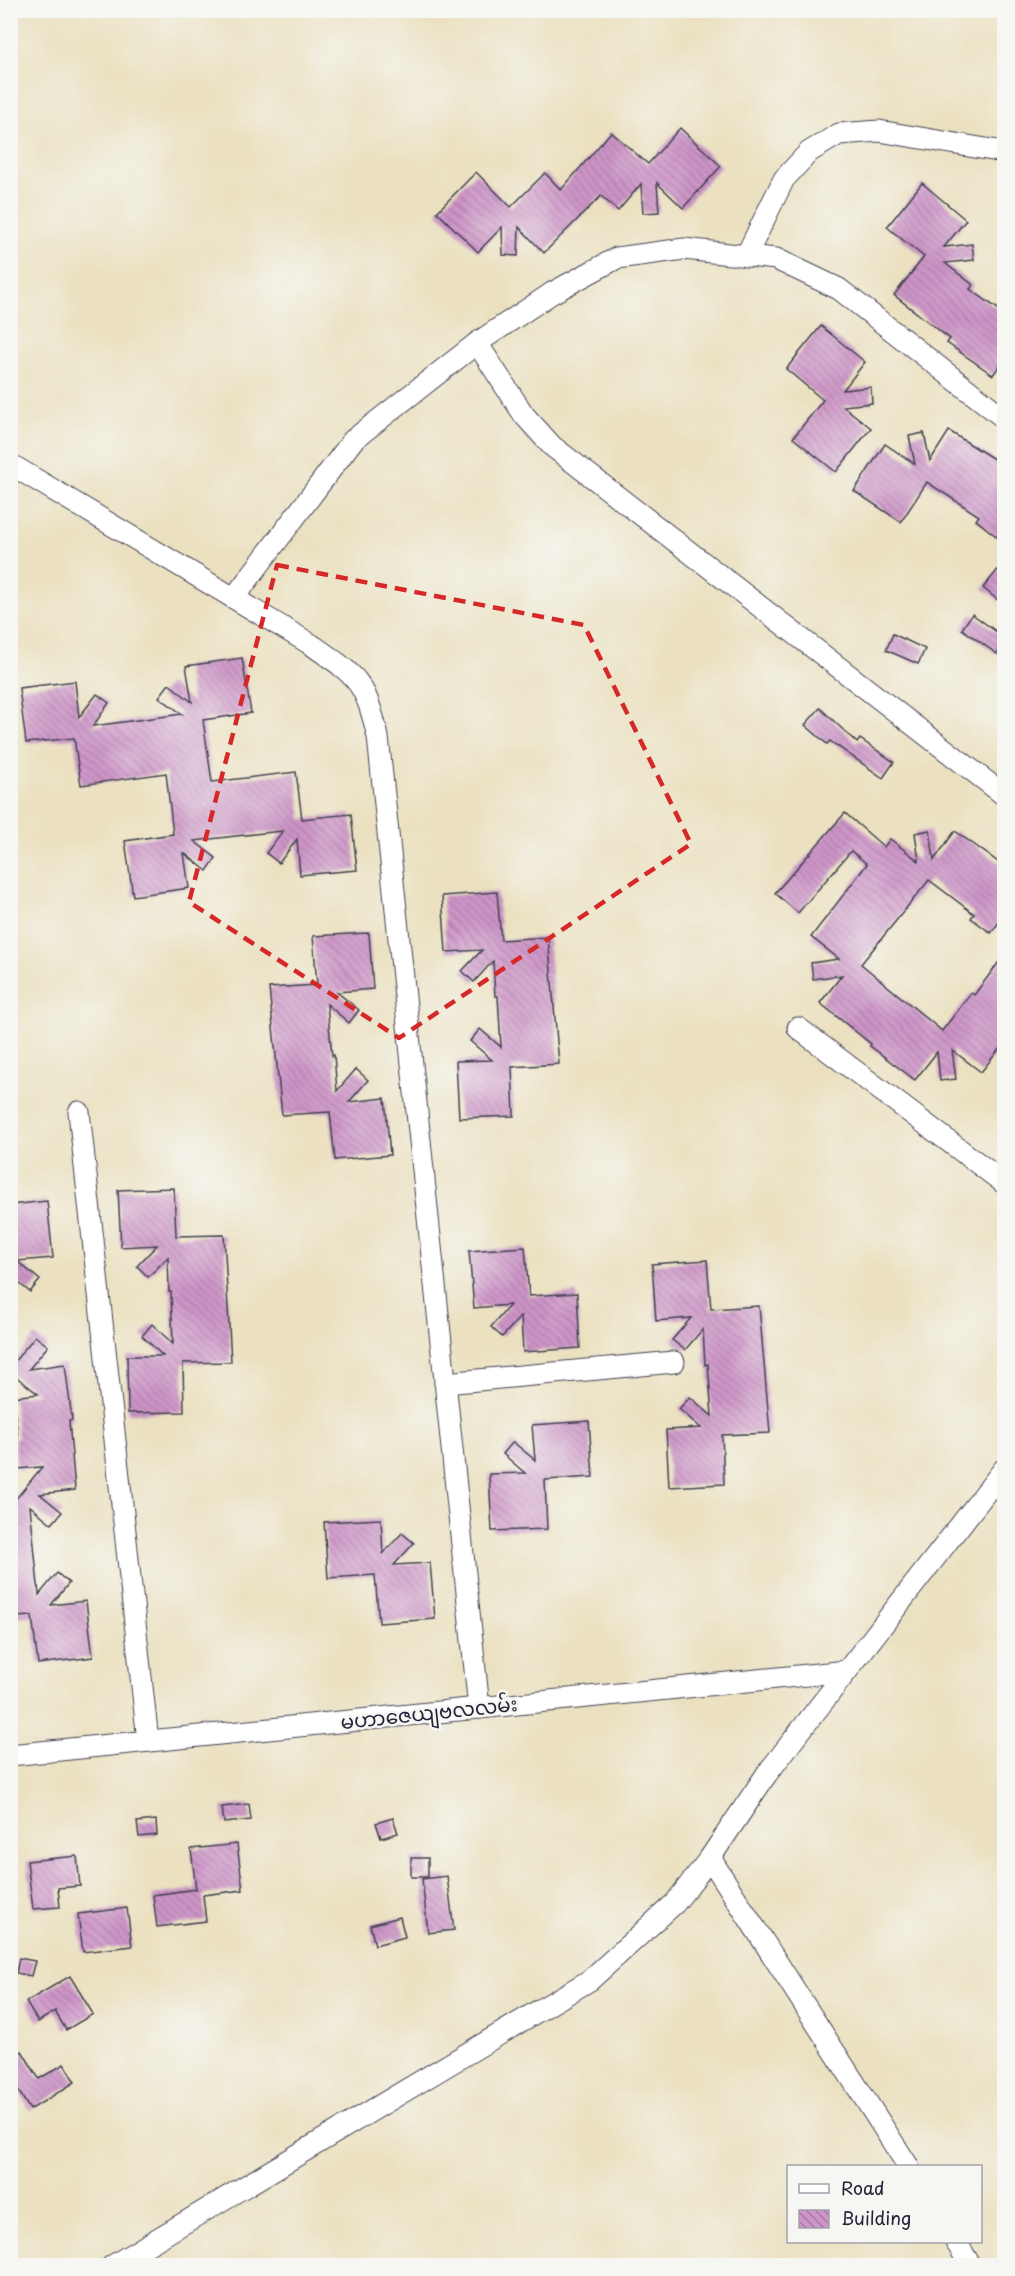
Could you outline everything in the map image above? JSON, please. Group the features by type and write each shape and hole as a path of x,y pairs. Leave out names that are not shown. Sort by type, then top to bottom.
{"street":[{"path":"746,256 784,179 809,152 839,134 879,130 1005,152"},
{"path":"234,598 354,440 477,343 552,293 617,258 684,249 776,259 839,289 1005,418"},
{"path":"477,343 524,415 552,446 1005,795"},
{"path":"10,464 234,598 352,672 370,701 378,737 479,1708"},
{"path":"798,1028 1005,1183"},
{"path":"79,1112 148,1742"},
{"path":"445,1383 674,1362"},
{"path":"112,2265 590,1980 675,1904 710,1858 766,1775 1005,1469"},
{"name":"မဟာဇေယျဗလလမ်း","path":"10,1755 847,1671"},
{"path":"710,1858 907,2165"},
{"path":"957,2243 971,2265"}],"highlighted area":[{"path":"277,565 584,625 691,844 399,1038 189,902"}],"building":[{"path":"680,128 721,166 683,208 657,183 659,212 643,213 641,184 618,211 601,196 544,253 519,227 518,256 503,255 502,227 478,252 437,212 476,172 511,207 545,173 561,190 611,132 648,164"},
{"path":"922,183 966,220 944,247 972,244 974,260 945,263 973,285 970,289 1005,314 1005,358 993,375 947,343 950,339 894,295 924,257 887,227"},
{"path":"821,326 865,362 843,390 871,387 872,403 843,406 871,428 836,472 793,438 823,400 786,369"},
{"path":"949,431 1005,466 1005,543 976,520 979,516 927,482 901,522 854,491 885,444 915,464 909,436 924,433 930,461"},
{"path":"1005,561 1005,594 999,601 983,588"},
{"path":"972,614 1005,638 1005,643 997,654 962,629"},
{"path":"893,634 925,649 918,664 886,650"},
{"path":"242,658 251,713 203,720 212,782 296,772 302,819 351,814 357,870 300,875 297,839 279,863 266,853 283,831 236,836 194,841 216,858 207,871 184,853 189,888 133,896 125,841 173,834 166,773 81,785 74,738 26,743 19,688 75,681 79,717 97,694 109,703 93,726 182,714 159,697 169,684 192,702 186,666"},
{"path":"820,708 857,743 860,739 894,762 883,778 830,741 827,744 805,725"},
{"path":"845,813 884,847 890,839 919,861 915,833 930,830 934,860 955,831 1005,867 1005,907 999,913 1003,917 991,933 971,918 974,914 929,880 861,964 942,1031 971,993 974,995 1005,954 1005,1042 981,1072 952,1050 956,1079 940,1081 937,1052 915,1080 870,1046 871,1044 820,1003 842,975 813,979 811,963 839,959 811,937 867,864 851,851 798,913 775,893"},
{"path":"497,892 501,940 548,937 559,1064 512,1067 514,1116 459,1118 456,1061 492,1060 470,1041 480,1029 501,1047 498,996 495,996 493,961 474,982 462,971 482,950 446,952 442,896"},
{"path":"369,933 373,989 337,992 359,1010 349,1023 327,1004 337,1091 356,1069 368,1080 349,1102 385,1098 390,1155 335,1160 330,1112 282,1115 269,988 317,985 313,936"},
{"path":"174,1188 176,1236 224,1235 231,1362 183,1363 184,1412 128,1413 127,1356 163,1356 142,1336 152,1324 173,1344 171,1292 169,1292 168,1257 148,1277 137,1266 157,1245 121,1247 118,1190"},
{"path":"47,1201 53,1258 17,1261 40,1280 30,1292 10,1276 10,1205"},
{"path":"525,1247 529,1296 577,1293 580,1348 523,1352 521,1316 502,1337 491,1327 510,1305 474,1308 469,1251"},
{"path":"707,1260 711,1309 759,1306 770,1433 722,1435 724,1484 669,1487 666,1430 701,1428 679,1409 690,1397 712,1416 703,1329 685,1350 672,1340 691,1318 656,1321 652,1264"},
{"path":"35,1336 48,1346 29,1369 65,1364 72,1420 69,1421 75,1490 40,1494 62,1512 52,1524 30,1506 39,1595 57,1573 69,1583 51,1605 86,1601 93,1657 38,1664 32,1616 16,1617 10,1577 10,1506 42,1467 17,1469 14,1439 18,1438 13,1397 38,1394 10,1372 10,1367"},
{"path":"589,1421 593,1477 545,1480 547,1529 492,1531 489,1474 525,1473 503,1454 513,1442 535,1460 532,1425"},
{"path":"381,1519 383,1554 402,1533 414,1543 394,1565 430,1563 435,1619 379,1623 375,1575 328,1578 324,1522"},
{"path":"249,1804 251,1820 224,1823 222,1807"},
{"path":"393,1818 398,1833 381,1838 376,1823"},
{"path":"156,1820 157,1835 139,1837 137,1822"},
{"path":"237,1844 243,1890 203,1895 206,1921 157,1927 153,1895 196,1889 191,1849"},
{"path":"77,1856 80,1886 58,1888 60,1907 33,1909 27,1861"},
{"path":"411,1858 428,1858 428,1877 411,1877"},
{"path":"447,1876 454,1930 428,1933 422,1879"},
{"path":"127,1908 132,1946 83,1952 78,1914"},
{"path":"400,1917 405,1937 375,1945 370,1925"},
{"path":"19,1958 35,1961 31,1976 16,1973"},
{"path":"70,1976 93,2014 66,2030 55,2011 38,2022 26,2002"},
{"path":"22,2051 39,2079 64,2064 75,2082 30,2110 10,2077 10,2058"}]}
